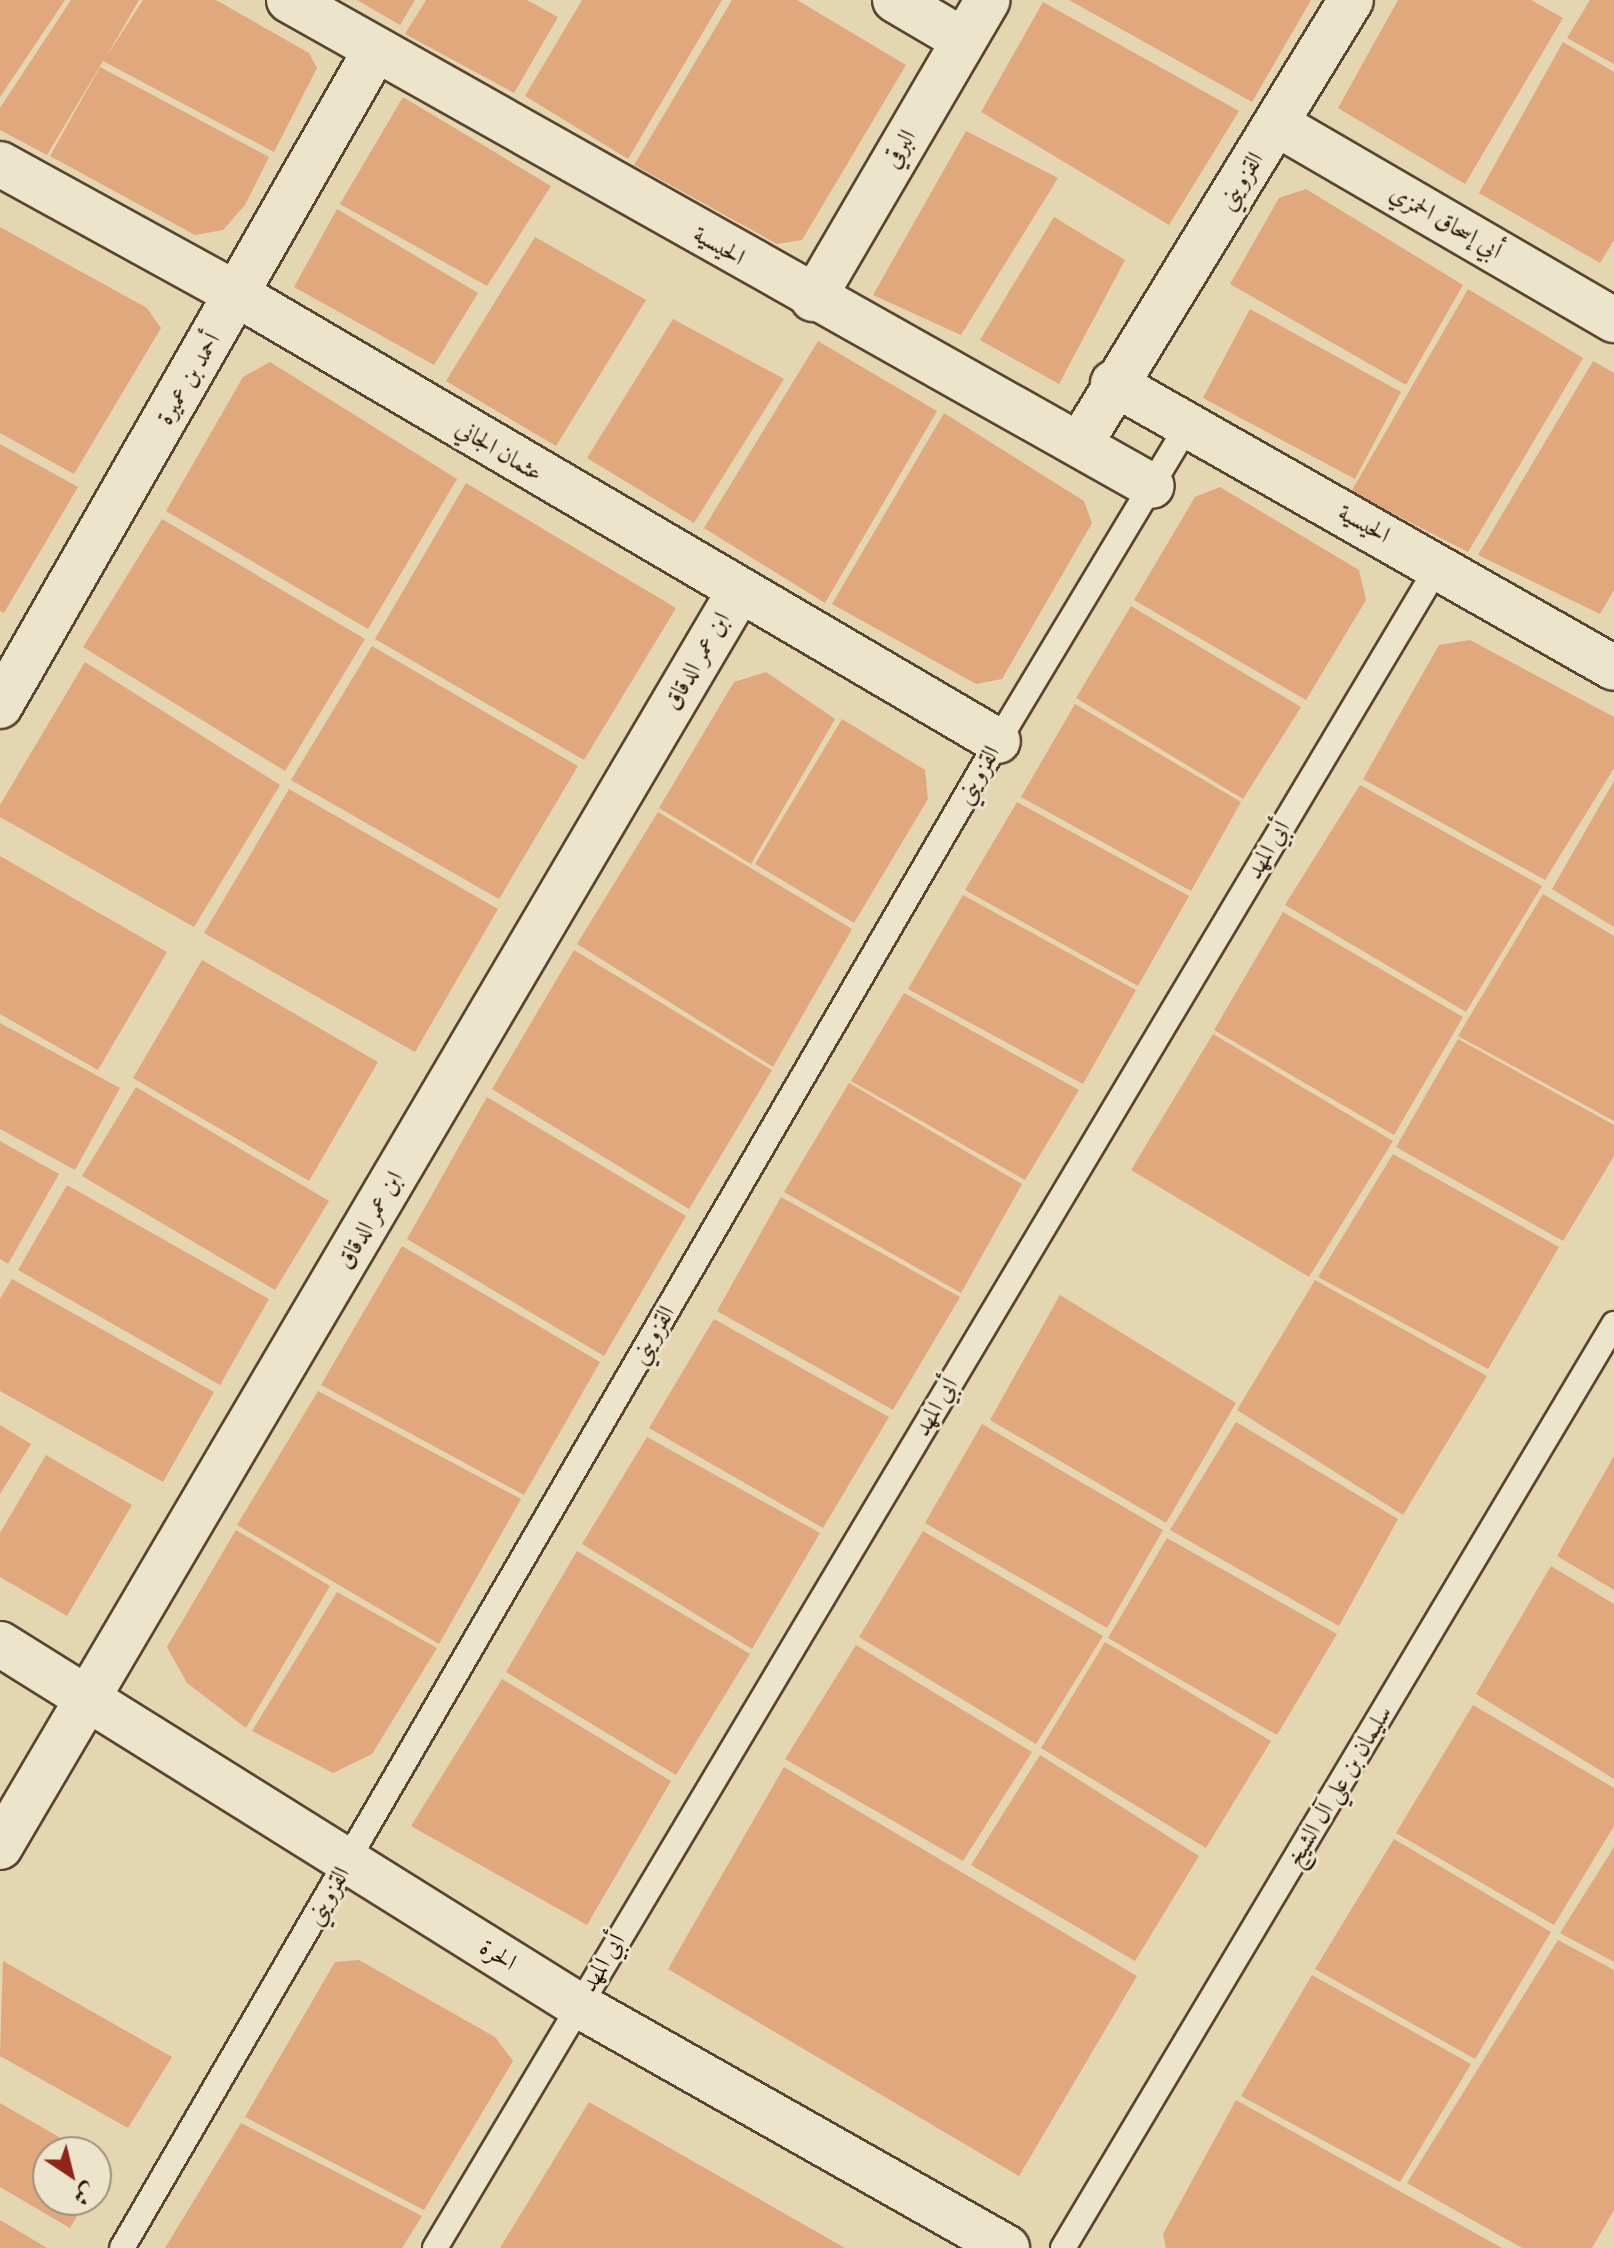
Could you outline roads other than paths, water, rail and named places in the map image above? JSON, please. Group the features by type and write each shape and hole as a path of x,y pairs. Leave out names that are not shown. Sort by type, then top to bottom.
{"street":[{"name":"الحيسية","path":"289,0 813,299 1152,486"},
{"path":"895,0 963,40"},
{"name":"البرقي","path":"813,299 988,0"},
{"name":"القزويني","path":"1080,444 1113,383 1277,124 1351,0"},
{"name":"أحمد بن عميرة","path":"0,706 375,51"},
{"name":"أبي إسحاق الحمزي","path":"1277,124 1614,320"},
{"name":"عثمان الجاني","path":"0,164 238,295 738,593 998,741"},
{"name":"الحيسية","path":"1113,383 1614,668"},
{"name":"ابن عمر الدقاق","path":"0,1847 738,593"},
{"name":"الحرة","path":"0,1644 578,2005 1007,2248"}],"lane":[{"name":"القزويني","path":"122,2248 998,741 1188,425"},
{"name":"أبي المهد","path":"435,2248 1438,566"},
{"name":"سليمان بن علي آل الشيخ","path":"1063,2248 1614,1324"}]}
